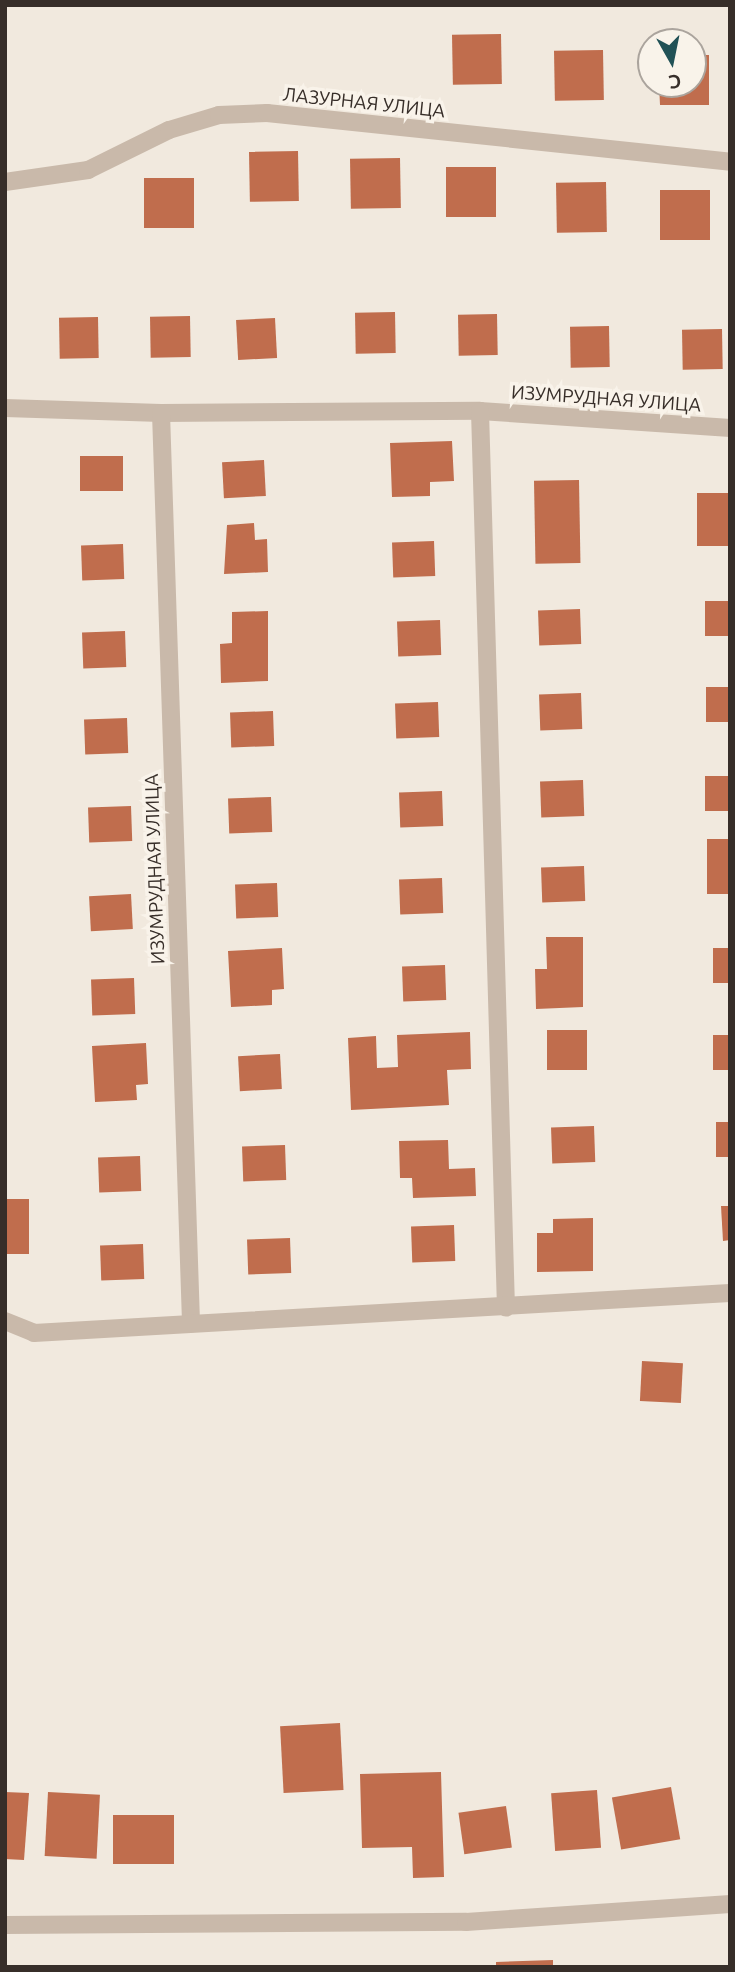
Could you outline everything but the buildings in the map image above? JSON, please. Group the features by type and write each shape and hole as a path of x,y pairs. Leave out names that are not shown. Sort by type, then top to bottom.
{"street":[{"name":"ЛАЗУРНАЯ УЛИЦА","path":"5,182 88,170 169,130 219,115 267,113 730,162"},
{"name":"ИЗУМРУДНАЯ УЛИЦА","path":"5,408 161,413 480,411 730,428"},
{"path":"480,411 506,1308"},
{"name":"ИЗУМРУДНАЯ УЛИЦА","path":"161,413 191,1324"},
{"path":"5,1321 34,1333 506,1308 730,1293"},
{"path":"5,1925 466,1922 730,1904"}]}
